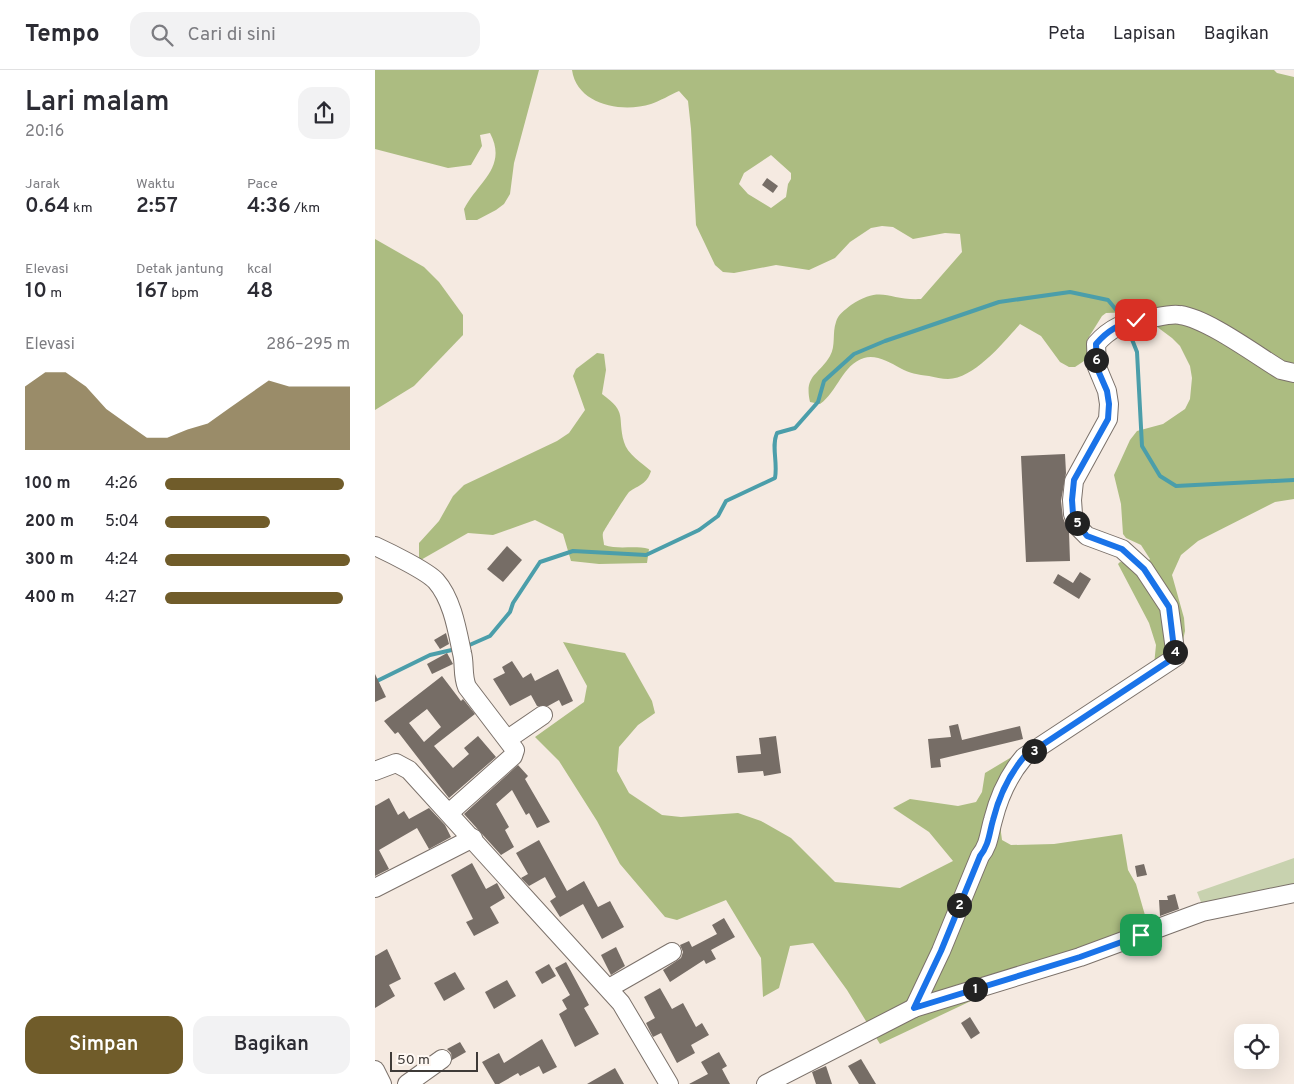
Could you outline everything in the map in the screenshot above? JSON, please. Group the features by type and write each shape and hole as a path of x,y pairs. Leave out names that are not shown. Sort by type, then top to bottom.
{"street":[{"path":"914,1008 941,951 980,856 988,846 993,820 1009,775 1024,757 1175,657 1169,607 1144,569 1122,549 1087,536 1073,514 1074,480 1108,419 1109,404 1107,391 1097,368 1096,344 1107,332 1128,322 1180,315 1207,325 1281,370 1294,373"},
{"path":"375,546 393,554 435,580 449,601 461,647 463,675 469,692 515,750 513,756 449,813"},
{"path":"508,739 543,716"},
{"path":"375,771 396,763 409,770 473,838 609,988 633,1020 669,1084"},
{"path":"375,888 473,838"},
{"path":"766,1084 914,1008 1080,957 1202,912 1294,893"},
{"path":"609,988 672,952"},
{"path":"407,1084 442,1059"},
{"path":"375,1070 382,1084"}],"green space":[{"path":"375,70 539,70 514,163 510,194 504,204 477,220 466,220 464,209 489,174 493,165 495,145 490,133 480,135 482,146 471,165 448,168 375,149"},
{"path":"572,70 1274,70 1277,73 1294,77 1294,499 1275,502 1198,541 1181,555 1172,575 1184,618 1185,631 1177,668 1163,676 1154,665 1156,645 1149,623 1118,564 1120,562 1144,565 1150,559 1141,545 1126,538 1123,534 1121,504 1114,475 1130,440 1137,431 1163,424 1185,409 1190,399 1192,378 1190,366 1180,346 1172,338 1137,312 1106,313 1102,316 1087,340 1088,350 1084,361 1075,367 1069,367 1060,362 1041,336 1020,324 988,358 968,373 958,377 946,379 917,374 882,359 868,357 850,366 826,399 820,404 810,402 809,386 813,376 832,352 835,326 840,314 851,305 871,295 878,294 921,299 962,252 960,234 945,233 913,239 893,227 882,226 871,228 850,242 835,258 809,270 776,265 734,273 723,272 715,265 696,225 688,101 679,91 651,104 639,107 602,104 582,91 576,82","holes":["771,155 791,173 786,197 771,208 748,194 739,184 744,173"]},
{"path":"375,239 424,267 439,282 463,315 463,335 414,386 375,410"},
{"path":"597,353 604,354 606,370 602,394 619,411 624,442 628,450 651,471 645,482 629,492 616,512 603,533 604,545 649,549 647,563 599,564 571,561 563,534 535,520 493,535 468,533 419,561 419,543 439,521 453,496 464,485 557,441 569,433 585,410 573,376 576,369"},
{"path":"563,642 625,653 652,701 655,713 638,725 619,747 617,771 629,793 662,815 681,817 738,813 761,821 791,838 835,882 900,888 953,861 929,832 893,808 910,799 958,806 976,802 982,792 985,773 1015,755 1002,808 1002,840 1011,845 1054,844 1122,834 1128,870 1136,884 1151,936 1027,978 973,1000 880,1044 847,990 813,943 790,946 779,988 763,997 761,958 726,900 677,920 665,917 620,864 597,821 559,761 535,737 584,702 587,686"},
{"path":"1294,858 1294,899 1224,914 1208,920 1197,892"}],"building":[{"path":"767,178 778,186 773,193 762,185"},
{"path":"1065,454 1066,473 1061,501 1063,518 1069,532 1070,561 1026,562 1021,456"},
{"path":"507,546 522,560 503,582 487,569"},
{"path":"1080,572 1091,579 1079,599 1053,583 1058,574 1073,583"},
{"path":"446,633 449,644 440,649 434,640"},
{"path":"447,653 453,664 432,674 427,664"},
{"path":"512,661 523,678 531,673 535,681 558,669 573,701 562,706 559,700 548,706 537,706 531,695 510,706 493,679 505,673 502,667"},
{"path":"375,674 386,697 375,702"},
{"path":"442,676 461,701 463,699 475,714 434,746 453,768 469,754 464,748 478,736 496,757 449,798 398,732 395,734 384,721","holes":["427,709 441,727 424,742 409,723"]},
{"path":"958,724 962,740 1020,726 1023,739 940,759 941,767 931,768 928,739 951,737 949,726"},
{"path":"776,736 781,773 764,776 763,771 738,773 736,756 761,754 759,738"},
{"path":"518,765 528,776 525,779 550,822 537,828 529,813 526,815 512,790 496,804 509,827 505,830 514,847 501,855 464,814"},
{"path":"389,798 398,815 404,811 409,819 429,808 445,825 451,837 429,849 417,828 379,850 389,869 375,876 375,806"},
{"path":"539,840 567,891 584,881 598,907 610,901 624,927 602,939 583,904 560,917 550,901 556,897 545,877 529,886 521,878 528,874 516,853"},
{"path":"472,863 486,889 497,883 505,898 490,907 499,923 474,936 466,922 473,919 451,875"},
{"path":"1144,864 1147,875 1137,877 1135,866"},
{"path":"1175,894 1179,909 1160,916 1159,900 1168,900 1167,896"},
{"path":"724,918 735,937 711,950 716,959 706,964 704,960 670,982 663,970 681,958 683,952 680,945 689,941 692,947 717,934 712,925"},
{"path":"616,947 625,966 611,975 601,955"},
{"path":"387,949 401,979 389,985 395,996 375,1008 375,956"},
{"path":"566,962 589,1005 584,1008 599,1034 575,1047 559,1014 567,1009 562,1000 570,995 555,968"},
{"path":"549,964 556,976 542,984 535,972"},
{"path":"455,972 465,989 444,1001 434,983"},
{"path":"507,980 516,996 494,1009 485,992"},
{"path":"660,988 672,1009 683,1003 696,1027 702,1023 709,1035 691,1045 695,1053 677,1063 661,1033 653,1037 646,1023 655,1018 644,997"},
{"path":"970,1017 980,1033 971,1039 961,1023"},
{"path":"542,1039 557,1067 543,1074 539,1066 520,1076 518,1073 499,1084 495,1084 482,1062 499,1053 504,1063"},
{"path":"460,1042 466,1052 452,1060 451,1053 447,1049"},
{"path":"719,1052 727,1066 722,1069 730,1084 689,1084 708,1074 701,1062"},
{"path":"861,1059 876,1084 859,1084 848,1066"},
{"path":"826,1066 832,1084 816,1084 812,1072"},
{"path":"615,1068 624,1084 587,1084"}],"waterway":[{"path":"465,647 490,636 510,612 513,603 540,562 573,551 646,555 699,530 718,516 726,501 775,478 775,438 777,433 795,428 818,402 824,381 854,354 885,341 999,302 1070,292 1108,300 1123,318"},
{"path":"1127,327 1137,352 1142,446 1160,476 1176,486 1294,480"},
{"path":"375,682 430,655 456,649"}],"route":[{"path":"1136,320 1119,325 1107,332 1096,344 1097,368 1107,391 1109,404 1108,419 1074,480 1073,514 1087,536 1113,544 1122,549 1144,569 1169,607 1175,657 1024,757 1009,775 1002,790 993,820 988,846 980,856 941,951 914,1008 1080,957 1141,935"}]}
